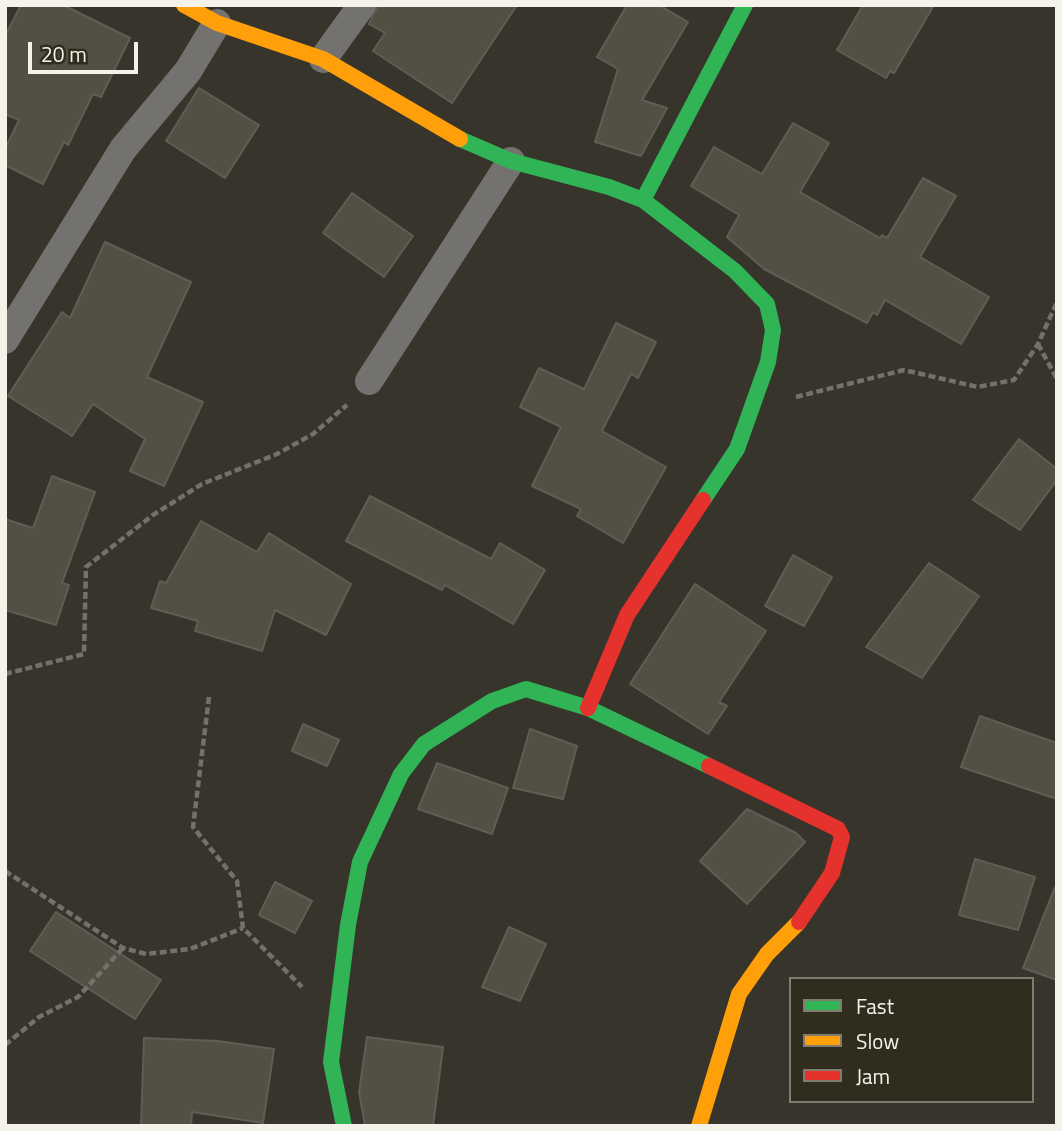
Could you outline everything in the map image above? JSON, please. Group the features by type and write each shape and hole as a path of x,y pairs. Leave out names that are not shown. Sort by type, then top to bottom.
{"street":[{"path":"184,5 217,23 323,59 456,137 512,161 609,187 643,200 735,271 767,304 773,330 768,362 737,449 628,615 588,708"},
{"path":"323,59 362,5"},
{"path":"643,200 745,5"},
{"path":"5,340 123,149 188,71 217,23"},
{"path":"369,381 512,161"},
{"path":"344,1126 331,1062 348,925 360,862 401,774 424,744 492,701 526,689 588,708 838,829 842,837 832,873 805,916 767,954 739,994 699,1126"}],"path":[{"path":"754,407 904,370 978,387 1014,380 1038,344 1057,302"},
{"path":"1038,344 1057,379"},
{"path":"5,674 84,654 86,567 153,515 202,484 276,454 313,434 339,414 369,381"},
{"path":"209,697 203,723 193,827 237,881 243,928 308,993"},
{"path":"5,871 123,948 146,954 190,949 243,928"},
{"path":"5,1045 39,1017 78,997 123,948"}],"building":[{"path":"21,5 63,5 130,38 101,97 93,94 68,145 64,142 43,184 5,165 5,149 19,120 5,114 5,36"},
{"path":"378,5 517,5 452,103 373,51 385,33 369,24"},
{"path":"627,5 659,5 688,22 642,100 667,108 641,156 595,142 618,69 597,57"},
{"path":"863,5 934,5 894,73 890,71 886,78 837,50"},
{"path":"199,88 259,125 225,178 166,141"},
{"path":"793,123 829,143 800,192 880,238 882,235 887,238 923,178 956,196 920,257 989,297 961,344 885,300 877,315 873,312 867,323 764,269 727,237 739,215 691,186 714,147 762,174"},
{"path":"352,193 413,236 384,277 323,233"},
{"path":"105,242 191,282 147,377 203,402 164,486 130,471 145,439 93,404 72,436 8,396 62,312 70,318"},
{"path":"616,323 656,342 638,378 631,374 602,431 666,467 623,543 577,516 581,509 532,486 561,427 520,407 539,368 584,389"},
{"path":"1019,439 1057,469 1057,480 1020,530 973,500"},
{"path":"52,476 95,492 62,583 69,585 56,625 5,610 5,519 33,528"},
{"path":"370,496 491,559 500,543 545,570 513,624 445,585 442,590 346,541"},
{"path":"201,521 257,552 269,533 351,584 326,635 275,610 262,651 195,631 198,621 151,608 160,581 166,583"},
{"path":"793,555 832,577 804,626 765,606"},
{"path":"929,563 979,596 922,678 866,647"},
{"path":"695,584 766,631 719,702 727,706 708,734 630,684"},
{"path":"980,716 1057,743 1057,799 961,767"},
{"path":"303,724 339,740 327,766 292,751"},
{"path":"530,729 577,746 563,799 513,788"},
{"path":"437,763 508,788 492,834 418,809"},
{"path":"747,809 796,833 805,842 747,904 700,861"},
{"path":"975,859 1035,877 1018,930 959,915"},
{"path":"275,882 312,901 295,933 259,915"},
{"path":"1055,887 1057,888 1057,980 1023,968"},
{"path":"56,912 161,980 135,1019 30,951"},
{"path":"509,927 546,944 520,1001 482,987"},
{"path":"367,1037 443,1047 433,1126 365,1125 359,1092"},
{"path":"144,1038 218,1041 274,1049 263,1123 192,1112 191,1126 141,1126"}],"traffic: fast":[{"path":"460,139 511,161 609,187 643,200 745,5"},
{"path":"643,200 735,271 767,304 773,330 768,362 737,449 703,500"},
{"path":"344,1126 331,1062 348,925 360,862 401,774 424,744 492,701 526,689 588,708 709,766"}],"traffic: slow":[{"path":"184,5 217,23 323,59 460,139"},
{"path":"699,1126 739,994 767,954 799,922"}],"traffic: jam":[{"path":"588,708 627,615 703,500"},
{"path":"709,766 838,829 842,837 832,873 799,922"}]}
